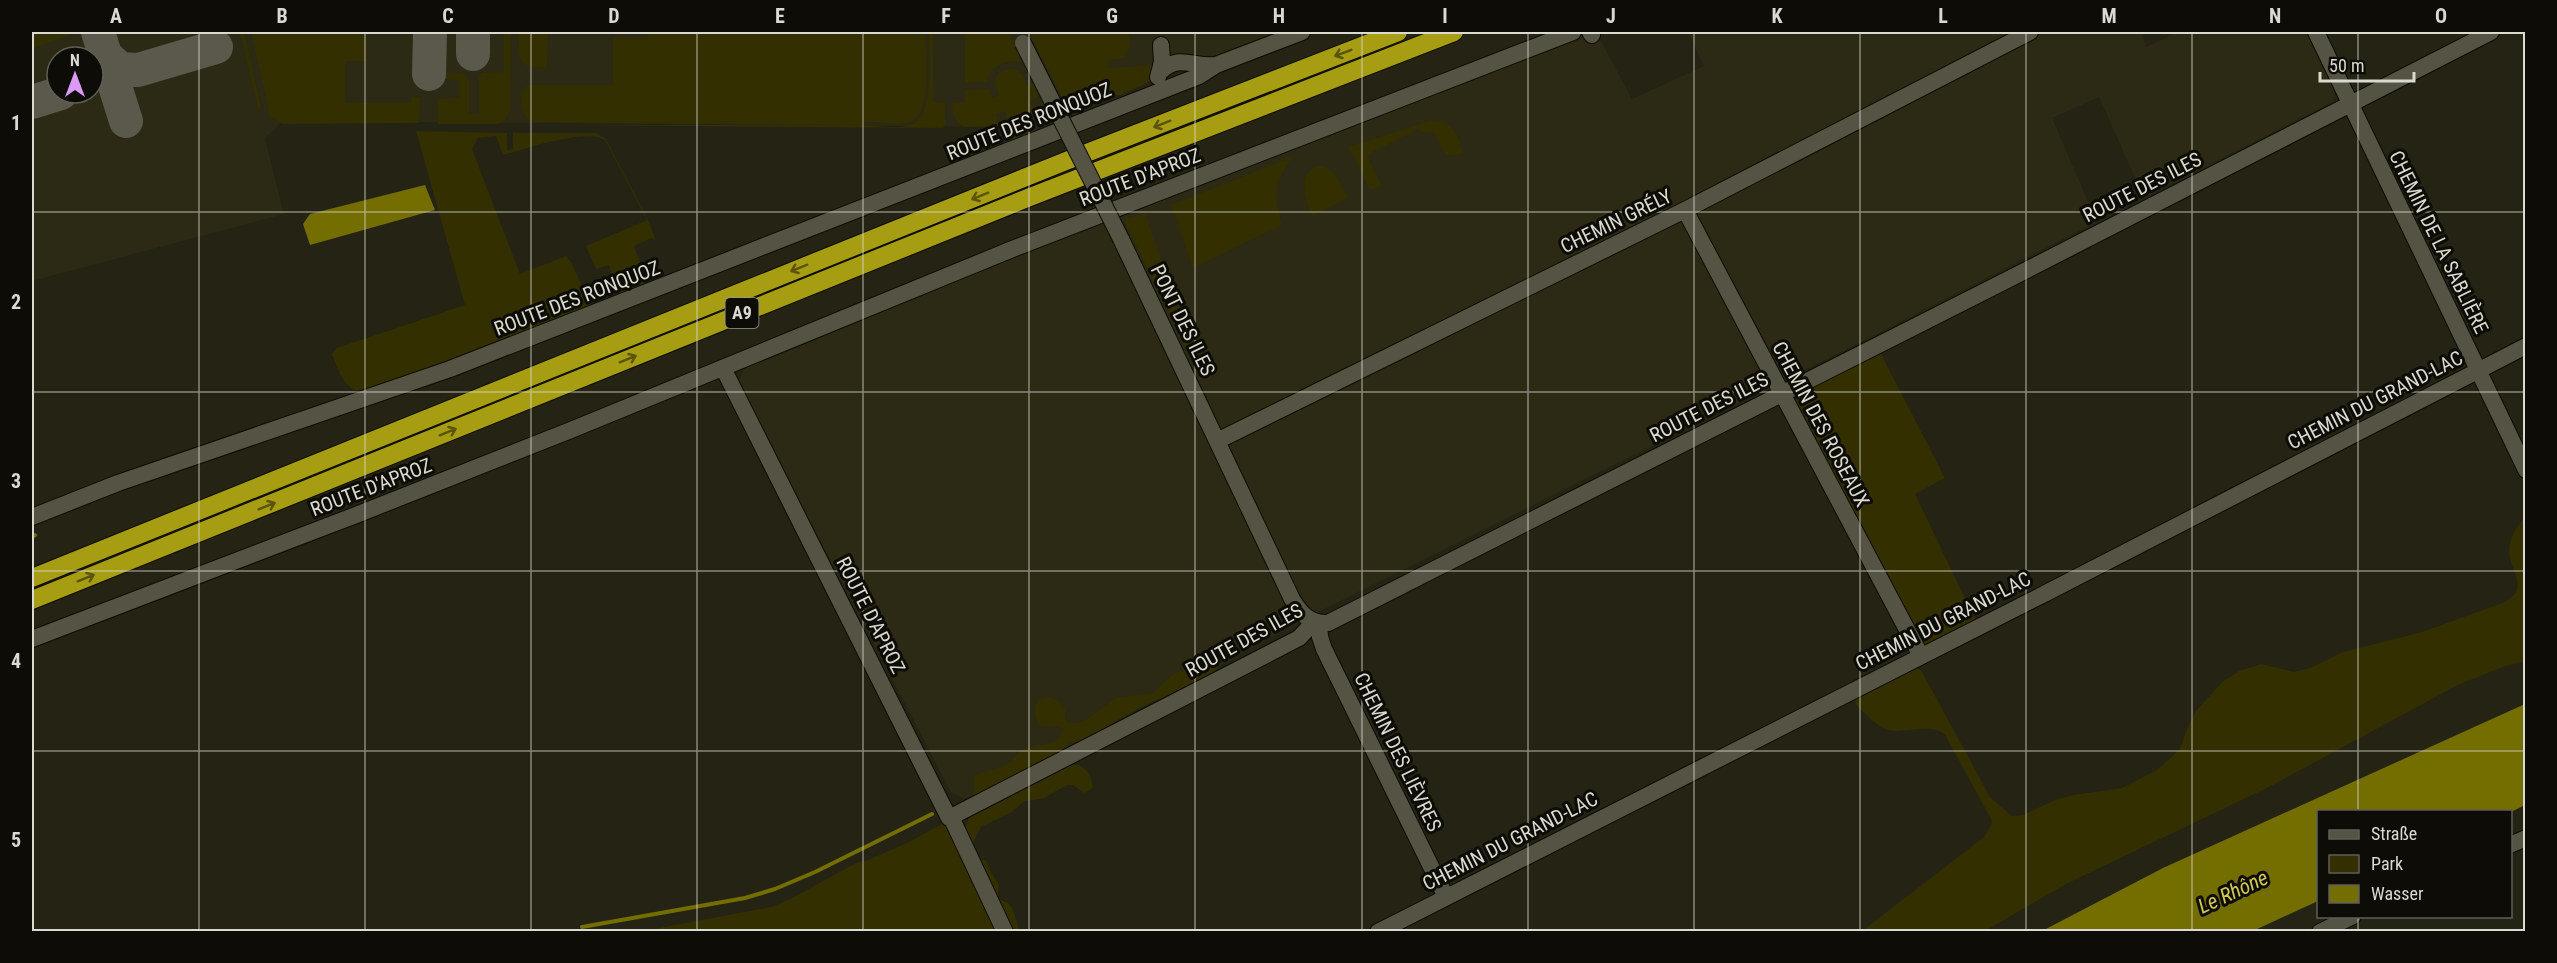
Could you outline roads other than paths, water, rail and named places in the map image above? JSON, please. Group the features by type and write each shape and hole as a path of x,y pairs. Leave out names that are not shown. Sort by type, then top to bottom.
{"highway":[{"name":"A9","path":"32,578 1035,174 1398,32"},
{"name":"A9","path":"32,600 999,209 1454,32"}],"street":[{"name":"ROUTE DES RONQUOZ","path":"32,517 118,483 450,369 1160,92 1199,76 1216,65 1302,32"},
{"name":"ROUTE D'APROZ","path":"32,639 356,515 1010,250 1573,32"},
{"name":"CHEMIN GRÉLY","path":"1217,441 1685,210 2030,32"},
{"name":"CHEMIN DE LA SABLIÈRE","path":"2316,32 2477,372 2526,470"},
{"name":"ROUTE DES ILES","path":"950,817 1299,638 1317,623 1338,620 2491,32"},
{"name":"PONT DES ILES","path":"1020,37 1121,239 1292,599 1304,616 1317,623"},
{"path":"1158,38 1166,52 1182,61 1173,79 1160,92"},
{"path":"1158,38 1162,62 1160,72"},
{"name":"ROUTE DES RONQUOZ","path":"1131,102 1147,92 1169,63 1182,61 1197,65 1216,65"},
{"name":"CHEMIN DES ROSEAUX","path":"1685,210 1921,656"},
{"name":"CHEMIN DU GRAND-LAC","path":"1378,932 2526,346"},
{"name":"ROUTE D'APROZ","path":"723,368 950,817 1005,932"},
{"name":"CHEMIN DES LIÈVRES","path":"1317,623 1324,649 1446,897"},
{"path":"2512,845 2526,838"},
{"path":"2320,932 2349,918"}],"water":[{"path":"425,185 435,210 310,245 303,224 310,214"},
{"name":"Le Rhône","path":"2525,704 2525,805 2512,812 2317,810 2317,901 2253,931 2042,931 2163,868"}],"waterway":[{"path":"582,927 745,898 775,889 815,872 932,814"}]}
